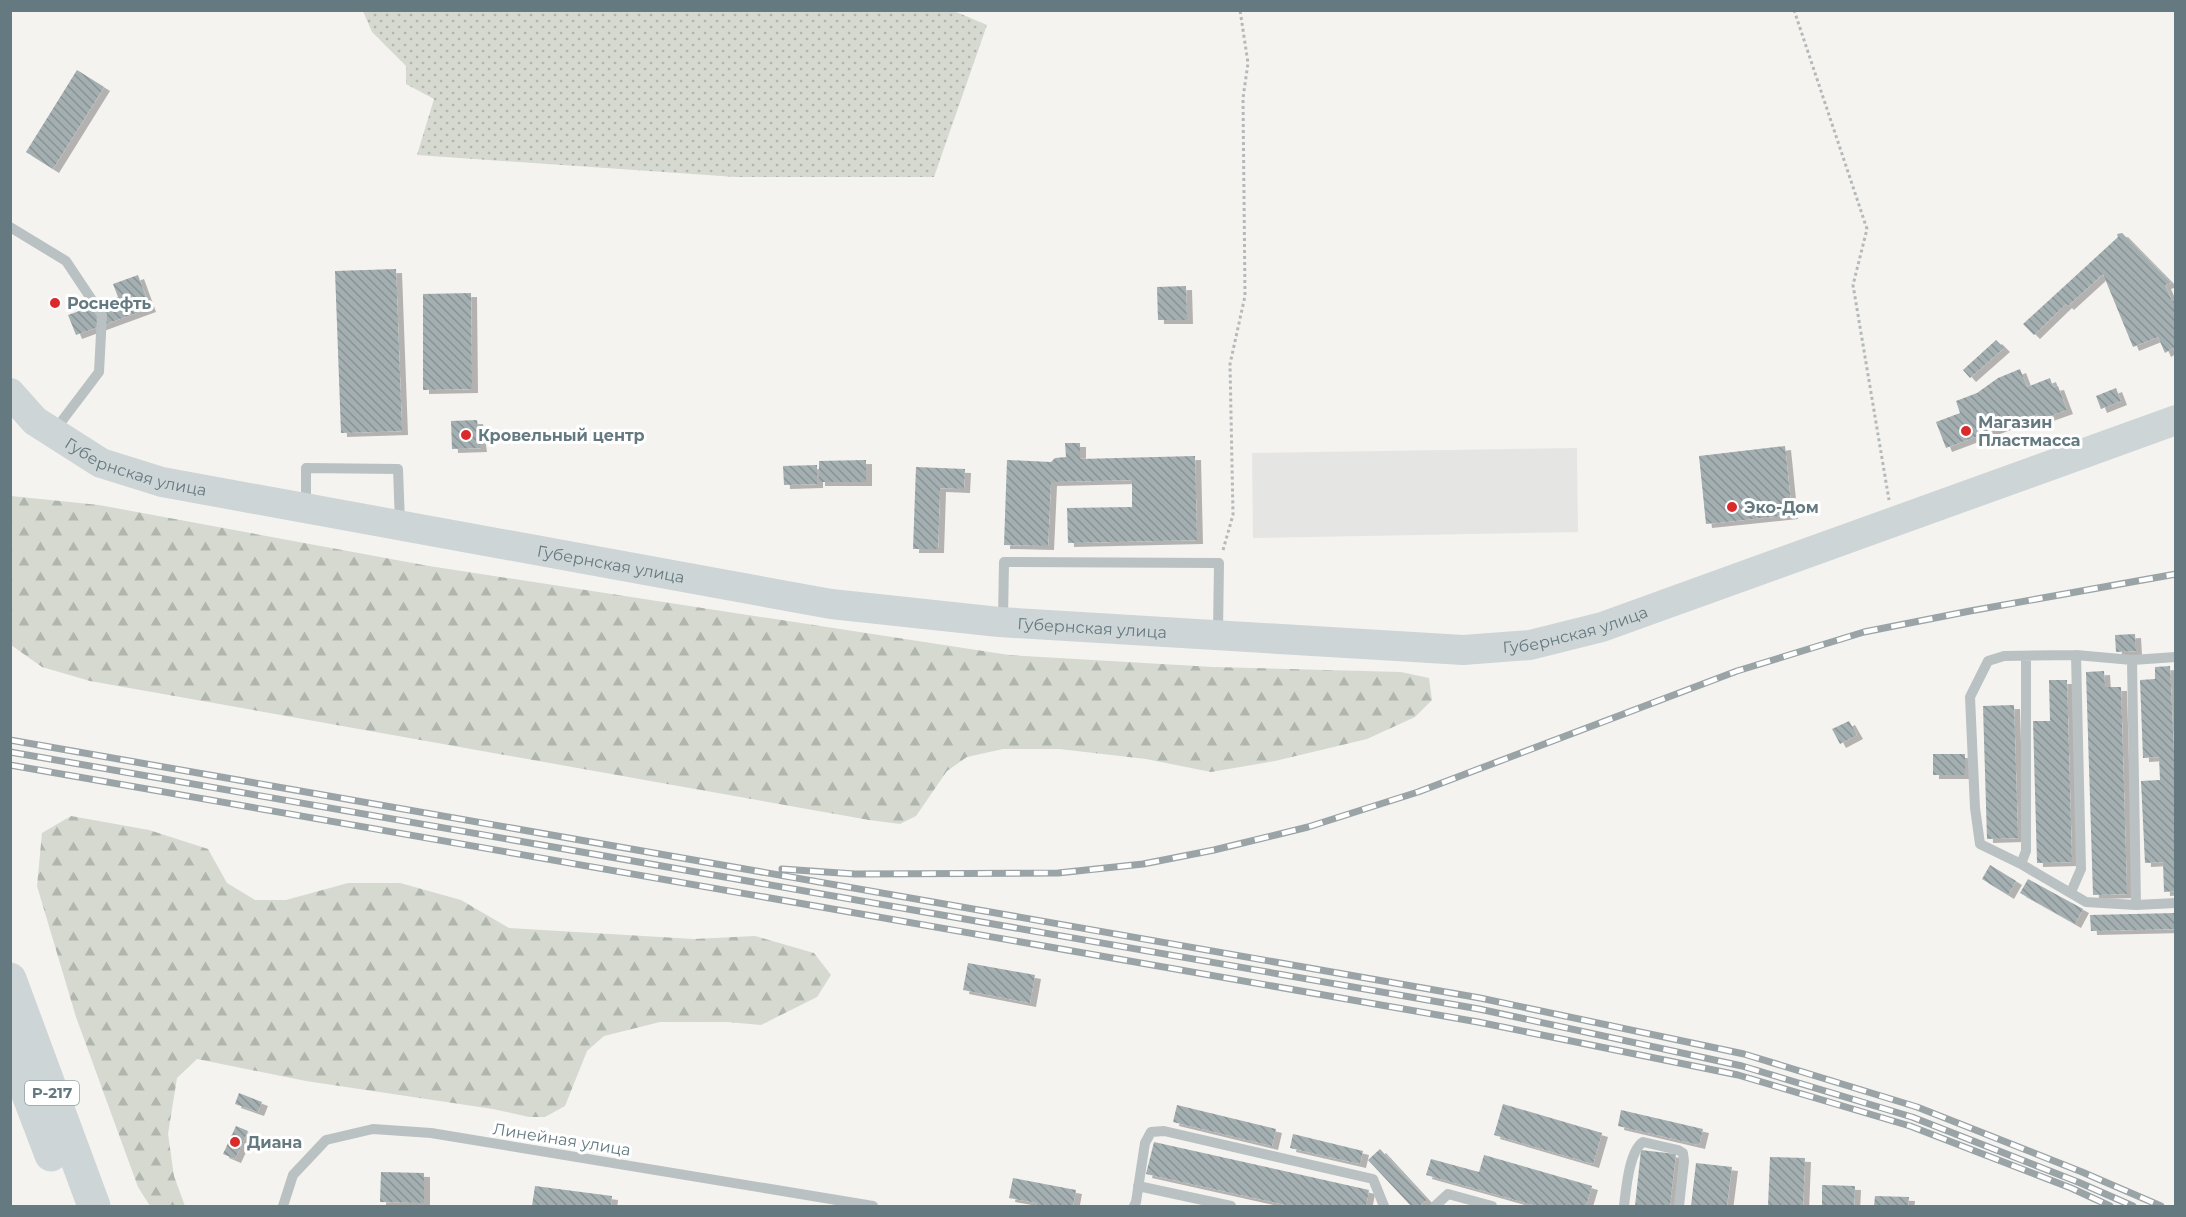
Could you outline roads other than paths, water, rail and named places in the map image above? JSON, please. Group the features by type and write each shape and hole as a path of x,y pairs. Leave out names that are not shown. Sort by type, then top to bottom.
{"highway":[{"name":"Р-217","path":"10,979 94,1206"},
{"name":"Р-217","path":"10,1047 70,1206"}],"main road":[{"name":"Губернская улица","path":"10,393 35,421 101,464 162,482 831,604 1003,623 1463,650 1530,645 1602,627 2175,420"}],"street":[{"path":"10,227 66,261 102,315 99,372 53,432"},
{"path":"306,508 306,468 398,469 400,526"},
{"path":"1003,623 1004,562 1219,563 1218,636"},
{"path":"2071,892 2081,869 2076,655"},
{"path":"2175,657 2132,660 2076,655 2004,656 1988,662 1970,697 1975,808 1980,844 2021,864 2086,902 2136,905 2175,903"},
{"path":"2021,864 2026,851 2026,657"},
{"path":"2132,660 2136,905"},
{"name":"Линейная улица","path":"283,1206 293,1175 326,1140 373,1129 432,1133 873,1206"},
{"path":"1134,1206 1145,1143 1150,1132 1164,1131 1373,1179 1384,1206"},
{"path":"1624,1206 1635,1152 1637,1146 1643,1142 1683,1153 1679,1206"},
{"path":"1138,1186 1231,1206"},
{"path":"1436,1206 1448,1194 1492,1206"}],"railway":[{"path":"782,869 855,874 1058,873 1143,864 1214,850 1308,827 1418,792 1737,671 1864,632 2176,574"},
{"path":"10,740 1480,998 1744,1054 1917,1107 2082,1172 2161,1206"},
{"path":"10,752 1479,1009 1742,1066 1912,1117 2133,1206"},
{"path":"10,765 1478,1022 1738,1075 1910,1126 2071,1188 2110,1206"}],"place":[{"name":"Роснефть","path":"55,303"},
{"name":"Магазин Пластмасса","path":"1966,431"},
{"name":"Кровельный центр","path":"466,435"},
{"name":"Эко-Дом","path":"1732,507"},
{"name":"Диана","path":"235,1142"}]}
